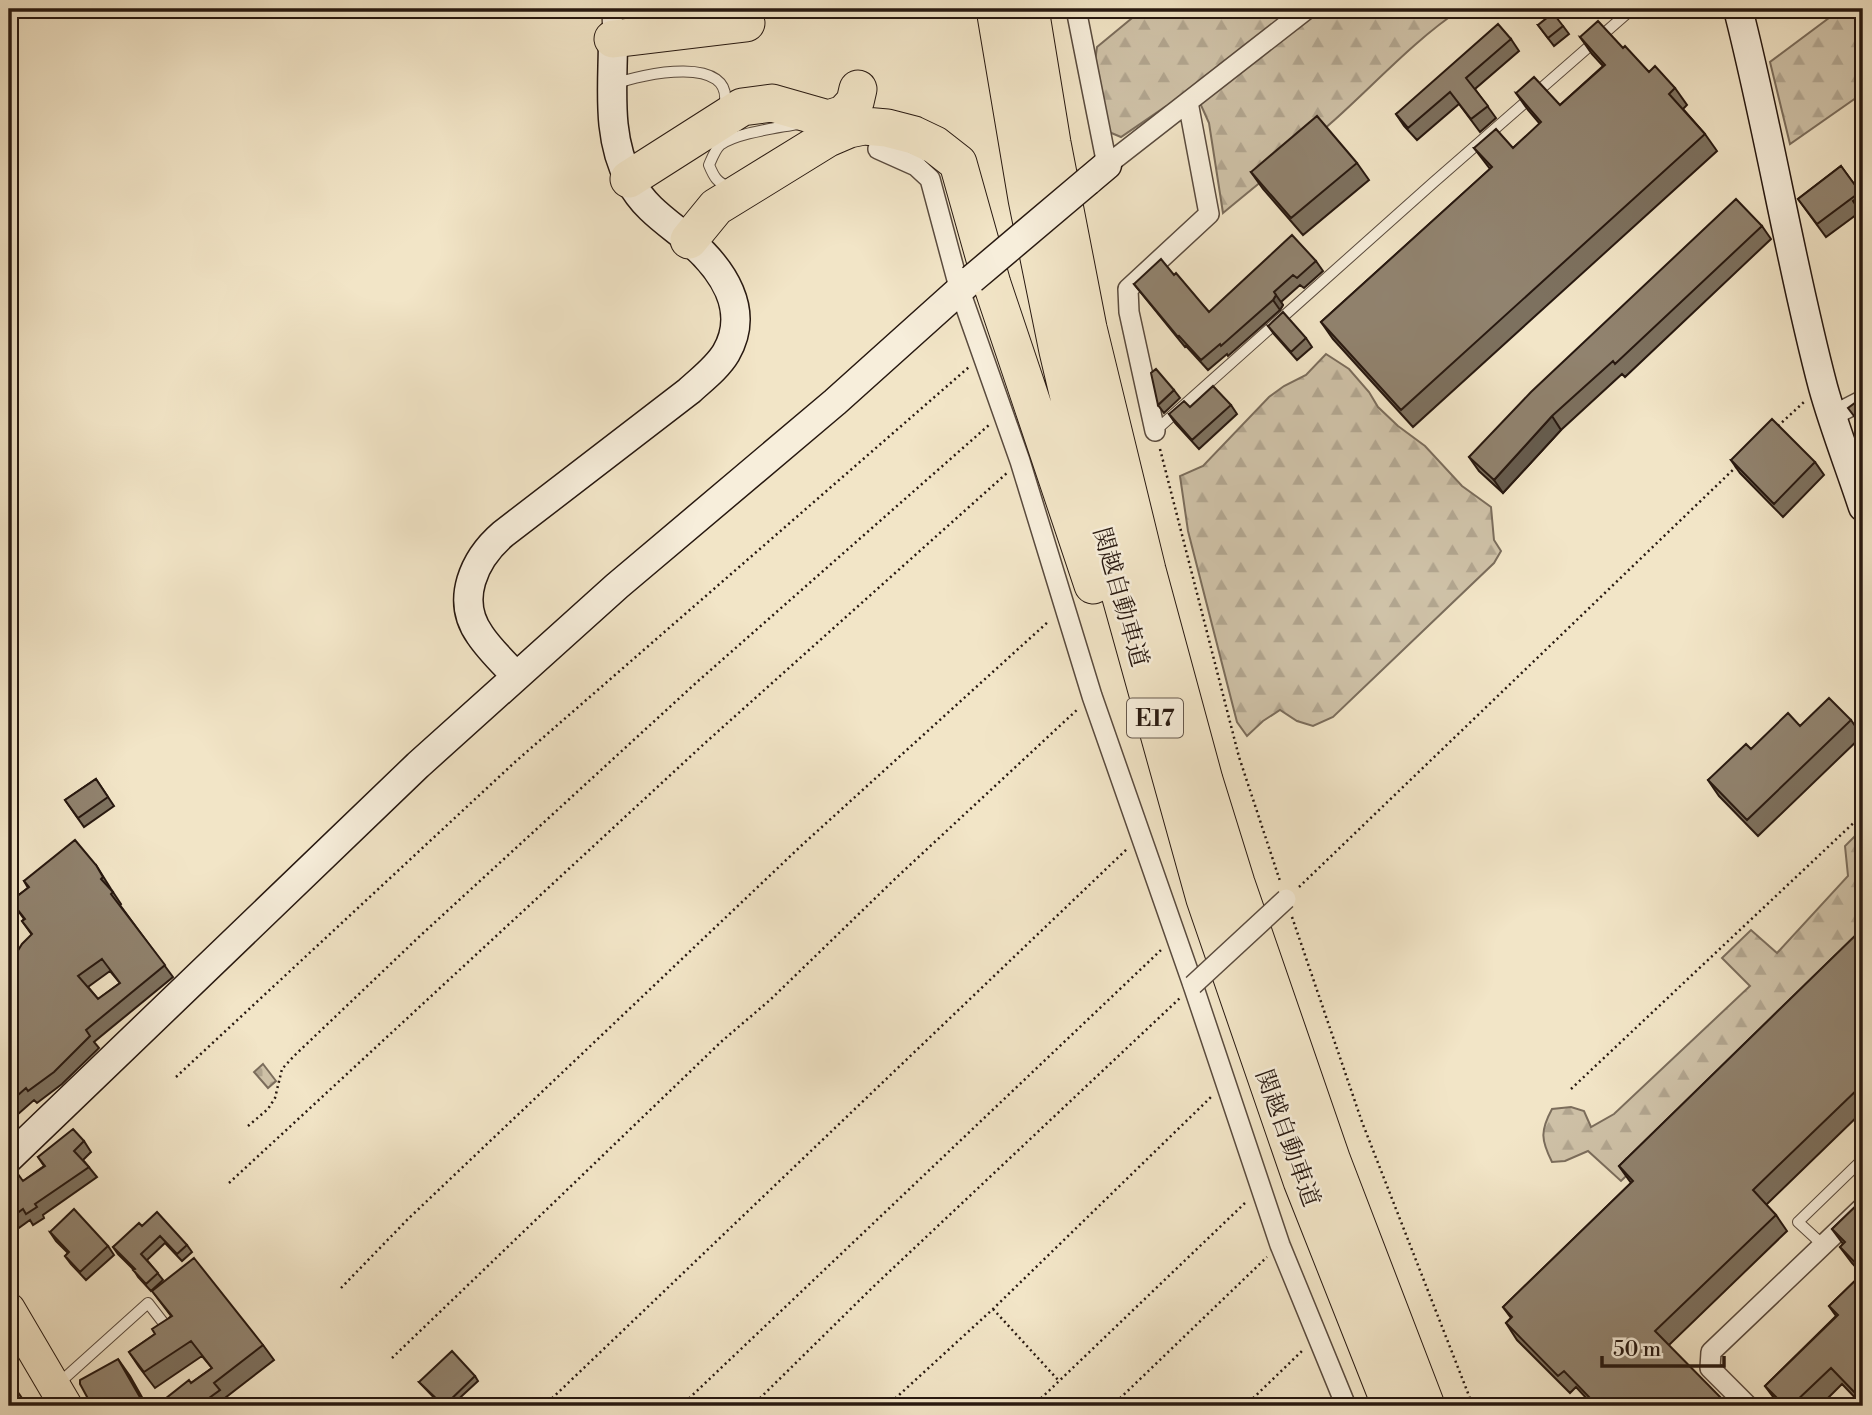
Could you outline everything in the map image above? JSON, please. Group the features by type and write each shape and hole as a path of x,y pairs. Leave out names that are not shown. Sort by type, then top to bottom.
{"highway":[{"name":"関越自動車道","path":"995,9 1027,199 1087,473 1205,898 1302,1181 1391,1406"},
{"name":"関越自動車道","path":"1030,9 1052,143 1091,341 1147,570 1204,780 1236,883 1332,1161 1426,1406"},
{"path":"1040,9 1052,143"},
{"path":"613,24 746,23"},
{"path":"629,179 741,107 772,103 828,118 844,114 855,102 858,89"},
{"path":"689,240 716,207 828,138 849,129 864,126 887,128 914,135 935,145 958,163 992,285 1124,681 1205,898"}],"main road":[{"path":"9,1310 60,1397"}],"street":[{"path":"1076,9 1098,173"},
{"path":"9,1158 418,765 617,586 835,402 966,285 1098,173 1307,9"},
{"path":"1738,9 1823,387 1863,507"},
{"path":"516,676 479,634 470,615 470,582 482,557 503,534 714,369 726,353 735,328 733,299 723,277 689,240 653,211 629,179 618,154 613,131 613,24"},
{"path":"1155,431 1129,312 1128,289 1209,214 1188,102"},
{"path":"878,149 916,166 930,179 966,285 983,357 1020,461 1092,696 1280,1244 1346,1406"},
{"path":"1832,416 1863,400"},
{"path":"1193,985 1286,899"},
{"path":"1748,1406 1710,1368 1711,1352 1863,1207"}],"lane":[{"path":"1155,431 1434,181 1632,9"},
{"path":"612,85 651,72 699,72 715,78 722,86 726,99 720,121"},
{"path":"751,184 734,188 721,184 715,177 709,165 721,144 751,133 828,118"},
{"path":"1823,1245 1798,1222 1863,1159"},
{"path":"60,1397 148,1303 169,1330"}],"path":[{"path":"176,1077 515,762 949,382 983,357"},
{"path":"1776,429 1815,391 1823,387"},
{"path":"248,1126 268,1109 275,1098 282,1069 421,935 707,673 988,426 1004,416"},
{"path":"1155,431 1239,757 1362,1122 1473,1406"},
{"path":"1286,899 1746,458"},
{"path":"229,1183 715,733 1020,461"},
{"path":"341,1288 408,1219 802,845 1065,606"},
{"path":"392,1358 722,1041 770,1000 897,877 1092,696"},
{"path":"1571,1089 1863,814"},
{"path":"544,1406 1141,837"},
{"path":"681,1406 1040,1068 1176,935"},
{"path":"752,1406 873,1287 1193,985"},
{"path":"887,1406 993,1309 1225,1083"},
{"path":"1033,1406 1261,1188"},
{"path":"1112,1406 1280,1244"},
{"path":"993,1309 1059,1381"},
{"path":"1245,1406 1316,1337"}],"green space":[{"path":"1143,9 1461,9 1426,35 1331,123 1223,213 1209,123 1196,94 1165,107 1121,137 1109,132 1095,61 1097,47"},
{"path":"1841,9 1863,9 1863,93 1790,144 1770,62"},
{"path":"1326,354 1349,369 1378,407 1425,446 1462,486 1491,507 1494,540 1501,551 1494,563 1333,717 1313,726 1297,721 1280,710 1247,736 1237,722 1188,531 1180,476 1203,466 1269,397 1306,375"},
{"path":"1863,828 1863,947 1621,1181 1588,1151 1565,1161 1552,1162 1543,1135 1552,1109 1571,1107 1584,1111 1591,1127 1614,1114 1750,986 1722,958 1751,930 1777,953 1848,876 1845,846"},
{"path":"263,1064 276,1081 268,1088 254,1072"}],"building":[{"path":"1553,13 1563,26 1548,38 1538,25"},
{"path":"1598,21 1649,72 1655,66 1675,88 1669,94 1705,134 1401,410 1321,322 1492,167 1474,148 1496,129 1513,148 1541,122 1516,93 1534,77 1560,105 1605,65 1580,37"},
{"path":"1498,24 1511,39 1466,78 1488,106 1471,119 1450,92 1408,128 1396,114"},
{"path":"1317,116 1357,163 1291,218 1251,172"},
{"path":"1841,166 1860,192 1817,224 1798,199"},
{"path":"1863,194 1863,216 1853,201"},
{"path":"1736,199 1762,226 1615,364 1613,361 1552,416 1494,480 1469,457 1531,392"},
{"path":"1292,235 1316,261 1297,278 1293,275 1274,292 1276,295 1273,300 1201,360 1134,284 1161,259 1209,312"},
{"path":"1283,312 1306,338 1291,352 1268,326"},
{"path":"1156,369 1174,390 1158,405 1151,373"},
{"path":"1213,386 1231,405 1192,440 1169,414 1184,401 1190,407"},
{"path":"1863,397 1863,428 1848,408"},
{"path":"1772,419 1815,462 1774,504 1731,460"},
{"path":"1829,698 1851,720 1747,820 1708,780 1746,744 1751,749 1788,713 1800,726"},
{"path":"96,779 108,797 78,818 65,800"},
{"path":"75,840 96,865 103,877 101,879 113,892 111,894 165,965 86,1030 90,1036 54,1072 28,1091 26,1088 9,1103 9,1012 13,996 9,990 9,965 32,934 22,921 25,919 11,901 29,887 24,881","holes":["102,959 120,983 98,999 78,976"]},
{"path":"1863,928 1863,1084 1753,1190 1776,1215 1655,1331 1729,1406 1582,1406 1590,1398 1564,1371 1558,1376 1506,1323 1512,1317 1503,1307 1633,1181 1619,1166"},
{"path":"73,1129 84,1141 74,1151 89,1167 35,1204 37,1207 26,1214 23,1209 9,1219 9,1174 15,1170 23,1181 45,1166 38,1157"},
{"path":"1863,1199 1863,1271 1840,1247 1845,1242 1832,1229"},
{"path":"74,1209 108,1246 80,1272 65,1256 69,1252 50,1232"},
{"path":"157,1212 187,1245 177,1254 160,1236 141,1254 158,1273 146,1284 113,1247 139,1223 142,1226"},
{"path":"194,1258 263,1345 214,1383 220,1390 198,1406 171,1406 165,1399 189,1380 191,1383 212,1368 191,1341 144,1372 129,1352 155,1334 152,1329 172,1316 152,1291"},
{"path":"1863,1273 1863,1389 1857,1395 1831,1368 1791,1406 1785,1406 1765,1386 1838,1315 1829,1306"},
{"path":"452,1351 475,1376 444,1406 419,1382"},
{"path":"118,1359 145,1406 92,1406 80,1380"},
{"path":"9,1388 11,1391 15,1388 26,1404 9,1406"}]}
